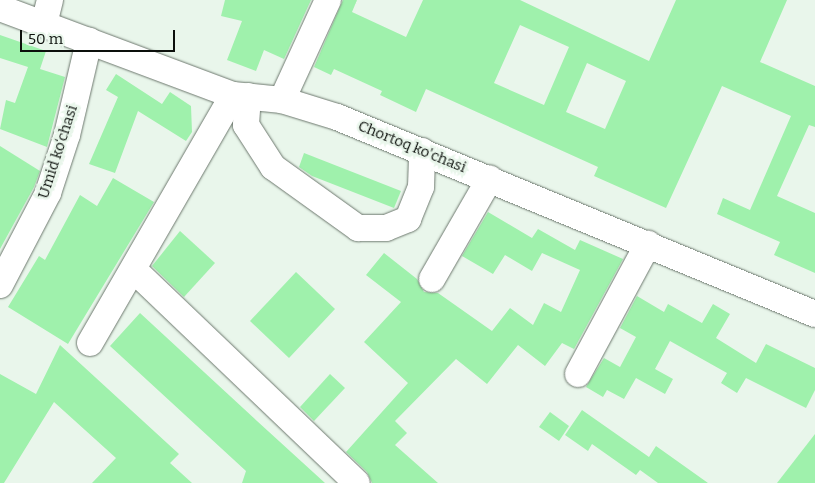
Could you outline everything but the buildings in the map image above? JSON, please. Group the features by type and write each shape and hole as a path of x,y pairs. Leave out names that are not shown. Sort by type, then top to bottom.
{"street":[{"path":"282,100 328,0"},
{"name":"Chortoq ko'chasi","path":"0,8 47,12 89,41 241,96 282,100 422,151 815,314"},
{"name":"Umid ko‘chasi","path":"0,285 48,193 67,135 89,41"},
{"path":"241,96 246,125 273,167 358,228 386,228 408,219 421,187 422,151"},
{"path":"90,343 241,96"},
{"path":"432,279 490,178"},
{"path":"578,374 648,244"},
{"path":"134,270 357,483"}]}
